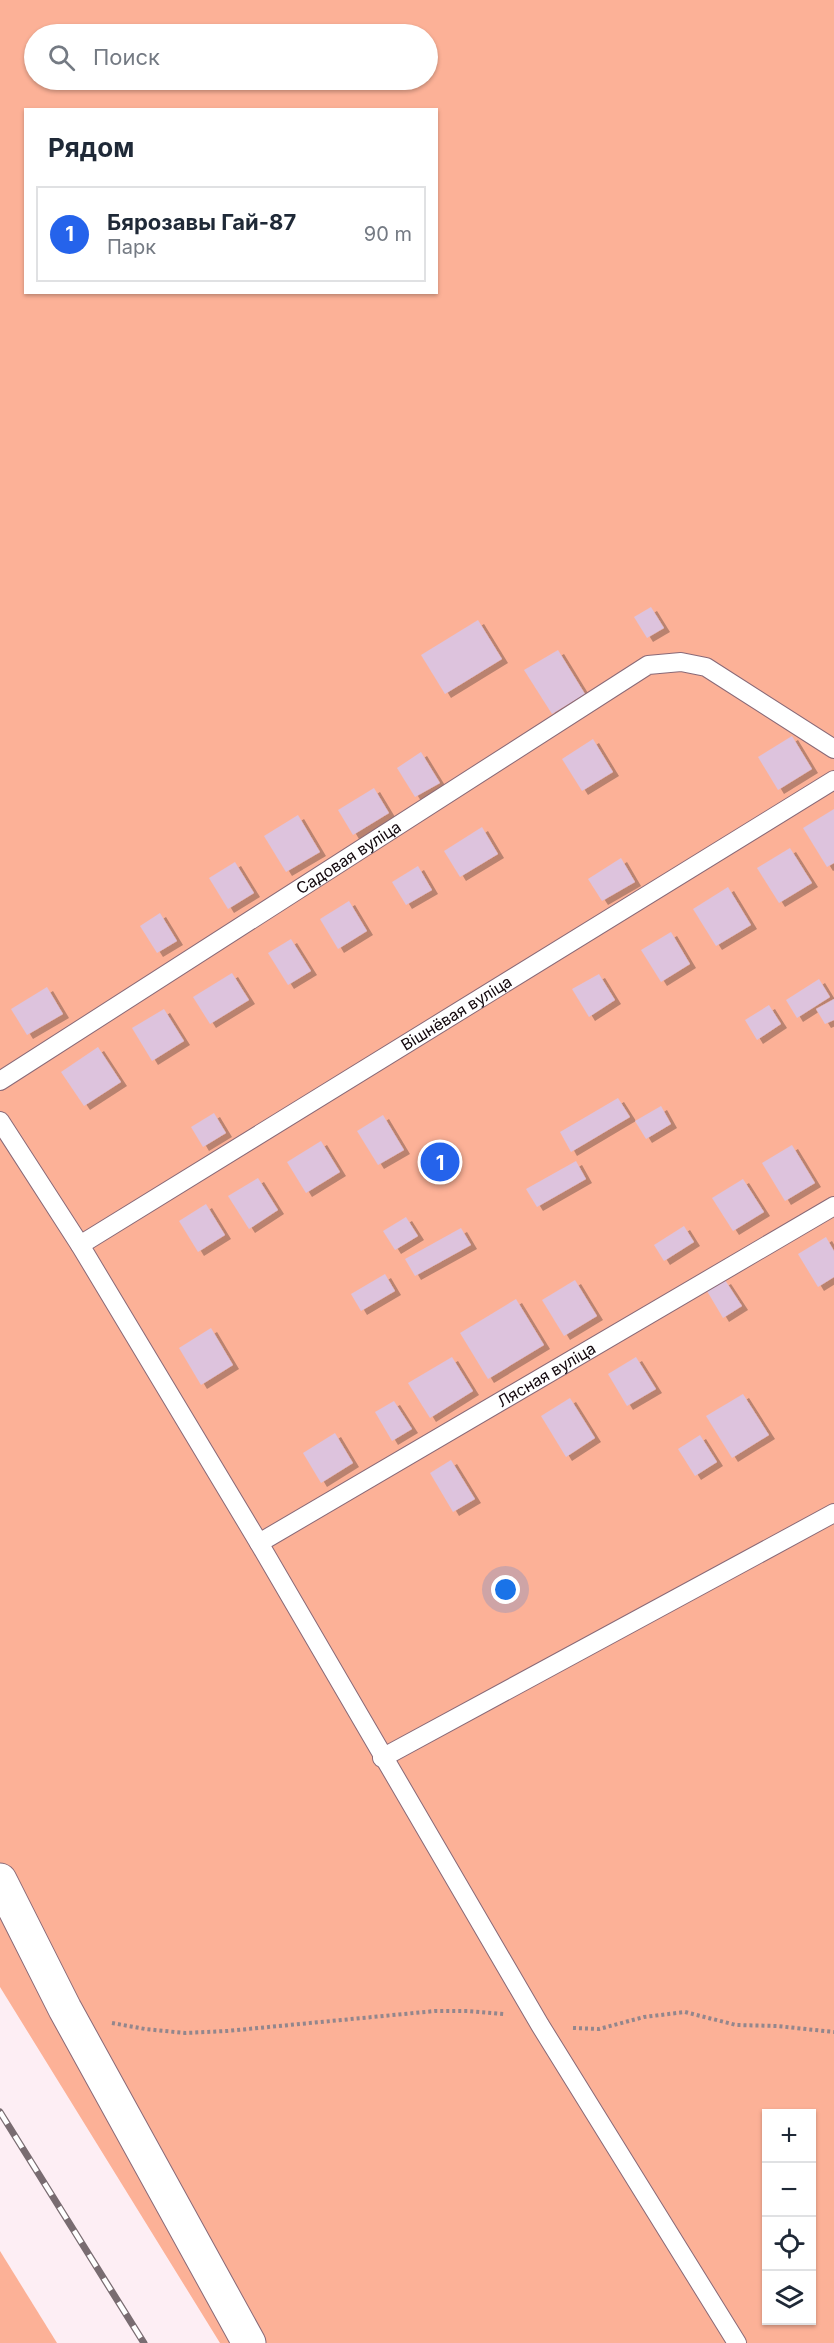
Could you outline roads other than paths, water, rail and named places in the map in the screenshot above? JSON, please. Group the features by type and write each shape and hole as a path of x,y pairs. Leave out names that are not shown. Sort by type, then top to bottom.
{"street":[{"path":"0,1880 65,2009 249,2343"}],"lane":[{"name":"Садовая вуліца","path":"0,1081 648,665 681,663 706,667 834,749"},
{"name":"Вішнёвая вуліца","path":"80,1245 834,780"},
{"path":"0,1122 80,1245 259,1544 540,2025 736,2343"},
{"name":"Лясная вуліца","path":"259,1544 834,1206"},
{"path":"382,1758 834,1513"}],"railway":[{"path":"0,2112 144,2343"}],"place":[{"name":"Бярозавы Гай-87","path":"440,1162"}]}
